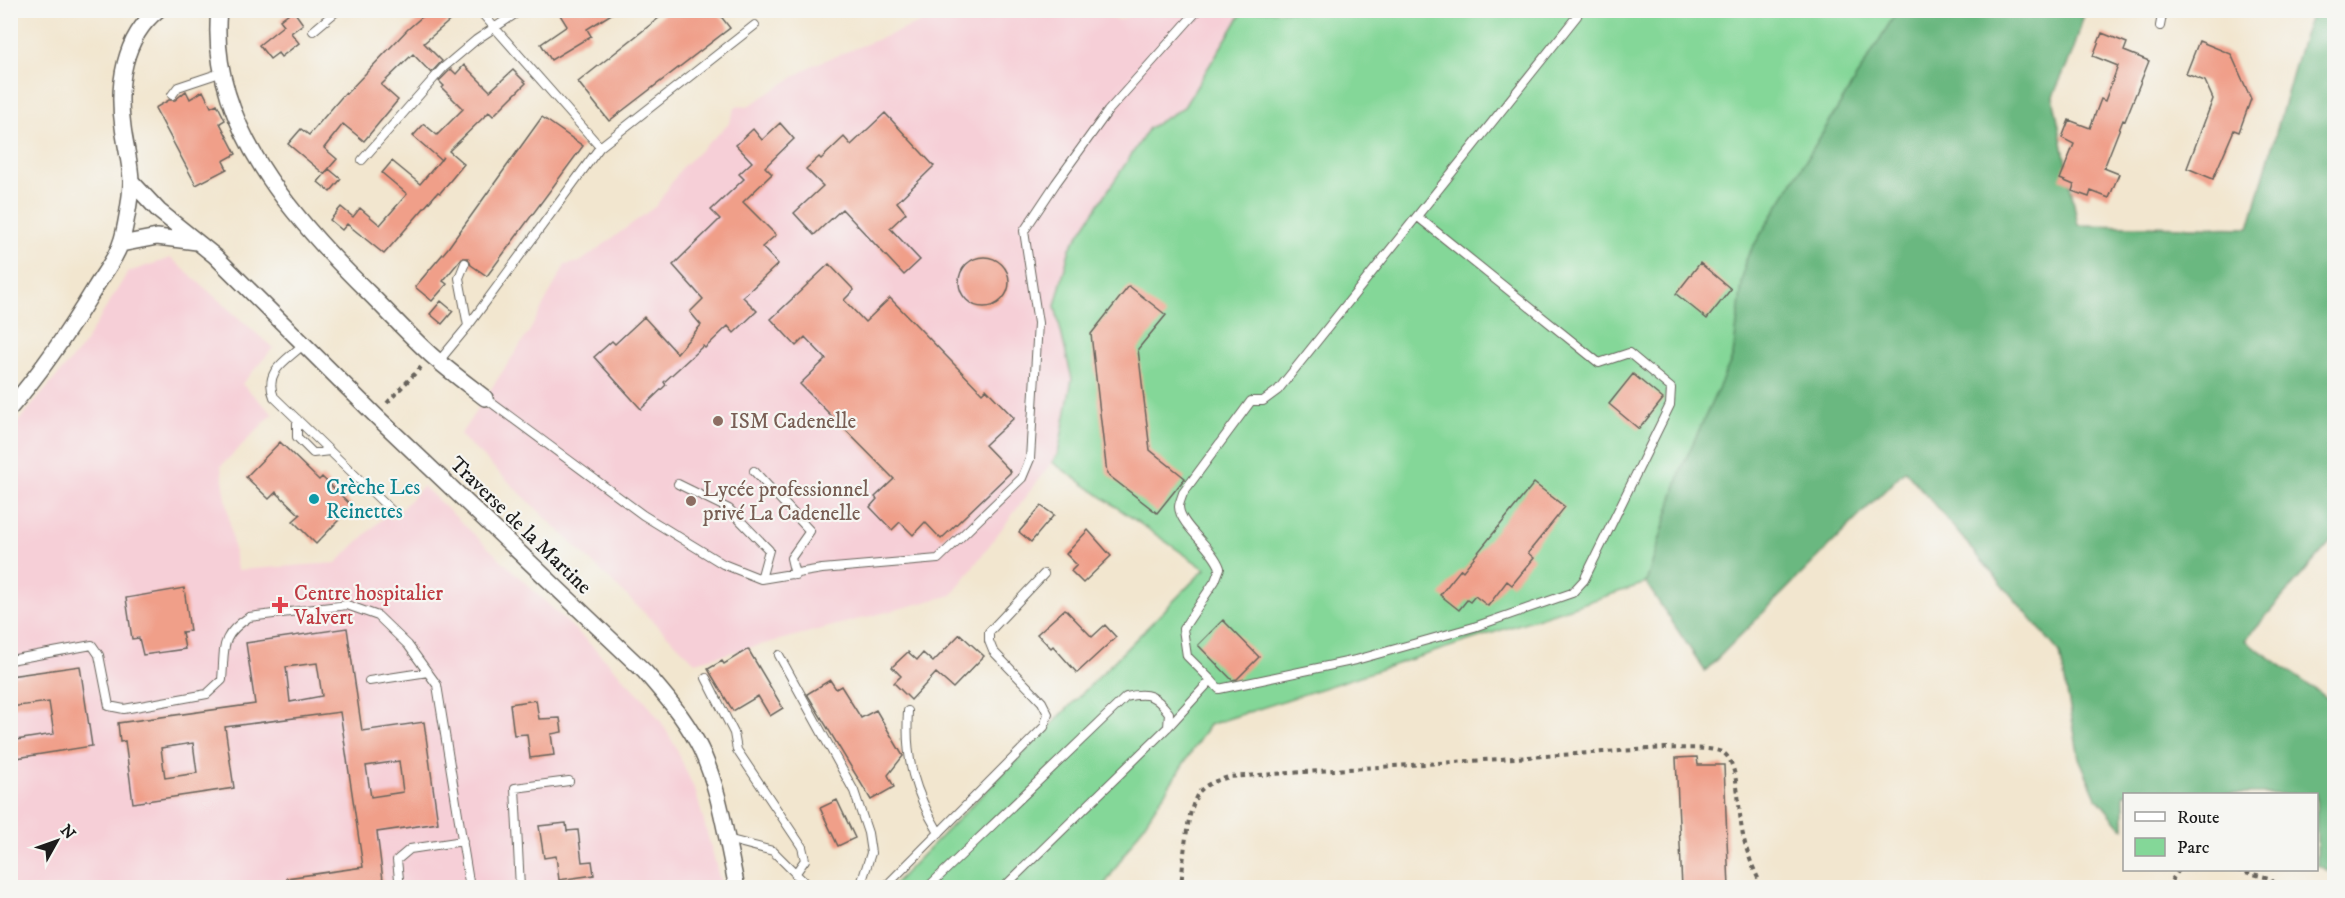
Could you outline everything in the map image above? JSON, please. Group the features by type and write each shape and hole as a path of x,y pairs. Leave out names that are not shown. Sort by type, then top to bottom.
{"street":[{"path":"10,408 38,376 69,331 121,244 131,181 122,125 120,93 123,69 132,42 158,10"},
{"path":"216,14 217,50 233,111 252,150 288,205 331,256 435,358 484,398"},
{"name":"Traverse de la Martine","path":"131,181 159,212 215,256 376,416 645,672 675,707 698,743 715,790 738,888"},
{"path":"121,244 157,237 197,242"}],"lane":[{"path":"313,31 338,10"},
{"path":"479,10 600,147"},
{"path":"362,160 443,68 476,40 520,10"},
{"path":"484,398 643,515 723,564 761,579 822,569 938,559 1022,478 1030,459 1038,323 1024,231 1108,111 1198,10"},
{"path":"1418,217 1599,363 1629,353 1671,388 1670,405 1584,580 1572,593 1474,627 1356,660 1219,689 1187,656 1183,628 1215,581 1220,568 1216,556 1185,522 1179,508 1183,493 1251,401 1263,402 1278,390 1578,16 1580,10"},
{"path":"2160,26 2163,10"},
{"path":"435,358 468,326 600,147 755,25"},
{"path":"172,95 178,87 223,72"},
{"path":"465,263 459,278 468,326"},
{"path":"304,344 272,374 269,385 274,397 392,511"},
{"path":"297,419 297,437 313,453 330,451"},
{"path":"754,471 810,531 791,558 795,575"},
{"path":"678,484 729,509 769,550 761,579"},
{"path":"884,888 1044,727 1048,714 1042,702 993,651 989,641 989,632 1044,574"},
{"path":"10,660 92,645 99,654 110,706 124,709 207,694 222,680 225,638 249,616 347,605 378,616 408,645 437,685 470,888"},
{"path":"778,655 854,791 868,833 871,853 861,884 855,888"},
{"path":"369,681 428,672"},
{"path":"706,678 734,733 737,750 802,847 805,860 795,874"},
{"path":"1003,888 1168,727 1211,680"},
{"path":"927,888 1126,697 1140,693 1159,699 1169,713 1168,727"},
{"path":"908,711 906,738 908,761 924,808 939,833"},
{"path":"520,888 515,788 569,781"},
{"path":"727,838 773,851 810,888"},
{"path":"400,888 398,860 410,849 463,841"}],"path":[{"path":"376,416 435,358"},
{"path":"1181,888 1188,823 1199,792 1211,782 1229,777 1665,748 1713,750 1724,753 1732,763 1743,835 1753,870 1763,888"},
{"path":"2166,888 2178,871"},
{"path":"2240,871 2269,878 2278,888"}],"shaded area":[{"path":"950,11 1076,11 1120,20 1139,11 1243,11 1184,107 1149,128 1055,306 1072,379 1058,454 952,595 695,662 460,435 529,332 565,265 580,262 656,206 682,167 728,125 736,106 747,107 813,65"},
{"name":"Centre hospitalier Valvert","path":"171,258 273,348 242,384 273,414 221,466 237,570 336,563 386,515 392,519 423,486 585,639 644,699 662,723 696,793 722,887 11,888 11,430 82,347 128,272"}],"green space":[{"path":"1243,11 2083,11 1721,562 1646,583 1209,725 1103,887 890,888 1205,569 1052,462 1058,454 1072,379 1055,306 1070,248 1149,128 1184,107"},
{"path":"1897,11 2085,11 2074,49 2053,96 2078,225 2249,228 2301,44 2313,11 2334,11 2334,538 2245,640 2334,703 2334,874 2318,866 2318,793 2123,793 2123,828 2120,826 2096,797 2079,758 2060,653 1905,470 1705,671 1646,583 1682,467 1733,356 1745,260"}],"building":[{"path":"293,10 303,24 291,33 299,43 281,57 278,53 270,59 259,45 284,25 280,20"},
{"path":"430,10 462,10 424,43 442,61 431,73 413,54 381,85 398,100 364,141 343,124 324,148 337,159 324,174 288,144 301,129 309,135 345,93"},
{"path":"557,10 618,10 587,29 591,36 551,60 541,44 567,26"},
{"path":"669,10 716,10 730,28 609,121 578,82"},
{"path":"2102,33 2127,43 2124,51 2149,61 2104,168 2119,174 2109,198 2091,191 2089,197 2072,191 2074,185 2060,179 2074,144 2062,138 2069,120 2090,128 2101,99 2105,101 2118,66 2093,56"},
{"path":"2199,41 2231,54 2251,99 2239,132 2234,130 2213,179 2187,168 2213,99 2205,81 2186,74"},
{"path":"464,65 490,91 513,70 526,83 493,116 489,112 449,151 464,164 384,254 347,224 342,230 330,220 341,207 353,217 360,208 380,225 407,194 382,173 392,161 420,184 441,160 413,136 424,124 437,135 463,109 442,88 444,86 439,81 451,69 456,74"},
{"path":"186,91 190,99 203,91 211,107 217,104 225,120 220,123 236,154 223,161 227,169 196,185 155,108 169,100 175,100"},
{"path":"885,113 934,166 897,202 906,213 890,228 920,260 904,275 842,209 814,235 794,213 823,186 806,169 819,157 821,159 844,137 851,145"},
{"path":"542,117 583,146 487,276 471,265 468,258 462,258 443,281 447,284 432,301 415,287 448,248"},
{"path":"780,123 794,139 765,167 772,174 743,202 776,235 762,247 778,264 743,297 757,311 734,333 728,326 705,348 703,346 664,382 666,385 641,409 594,357 612,341 615,344 644,317 677,353 701,325 690,312 703,299 673,265 720,219 711,210 744,179 739,174 752,162 736,145 753,129 762,140"},
{"path":"329,169 341,179 330,192 318,182"},
{"path":"979,257 989,257 1002,264 1009,277 1009,287 1002,300 989,307 979,307 970,303 963,296 959,287 959,277 963,268 970,261"},
{"path":"1700,263 1731,289 1707,319 1676,294"},
{"path":"829,264 854,290 844,300 865,322 890,298 982,393 986,389 1014,418 985,445 1011,472 941,539 925,522 913,535 900,522 892,530 870,507 877,499 875,497 894,479 800,384 826,359 805,337 796,346 771,319"},
{"path":"1129,286 1166,315 1138,349 1150,450 1185,478 1157,513 1107,474 1091,334"},
{"path":"441,301 453,311 442,324 430,314"},
{"path":"1633,374 1663,399 1639,429 1609,404"},
{"name":"Crèche Les Reinettes","path":"280,442 319,480 322,477 352,506 316,544 293,521 300,515 276,492 269,499 246,477"},
{"path":"1534,483 1565,507 1528,553 1534,558 1512,585 1507,581 1488,606 1475,596 1470,602 1467,600 1459,610 1440,595 1461,569 1463,571"},
{"path":"1041,506 1054,515 1031,542 1019,532"},
{"path":"1088,530 1111,556 1083,583 1071,571 1077,565 1066,554"},
{"path":"184,588 190,631 182,632 185,649 143,655 139,638 132,639 126,598"},
{"path":"1065,609 1092,637 1105,625 1116,637 1077,673 1053,646 1051,648 1037,634"},
{"path":"1223,620 1259,657 1237,679 1232,680 1198,645"},
{"path":"347,628 362,731 424,722 438,823 377,832 384,888 288,888 287,878 363,867 340,712 225,727 234,788 133,803 125,741 120,742 118,723 255,704 246,643","holes":["317,663 322,696 290,702 286,667","193,743 197,773 165,778 161,748","399,761 403,792 371,797 366,766"]},
{"path":"960,634 984,656 953,688 936,673 911,700 894,683 901,676 892,667 908,652 917,660 923,653 933,662"},
{"path":"748,649 783,708 770,716 758,696 733,711 708,669 722,661 724,664"},
{"path":"80,666 92,746 10,759 10,741 54,734 49,702 10,707 10,676"},
{"path":"830,680 836,689 841,686 861,718 876,710 903,756 888,775 894,787 871,800 807,694"},
{"path":"536,700 539,719 560,718 562,732 551,734 554,755 530,758 527,734 514,735 510,704"},
{"path":"1697,757 1698,765 1724,765 1729,888 1682,888 1676,758"},
{"path":"837,800 855,838 838,846 820,808"},
{"path":"566,823 567,831 578,830 582,862 592,861 594,875 559,880 556,856 544,858 539,826"}],"place":[{"name":"ISM Cadenelle","path":"718,421"},
{"name":"Crèche Les Reinettes","path":"314,499"},
{"name":"Lycée professionnel privé La Cadenelle","path":"691,501"},
{"name":"Centre hospitalier Valvert","path":"280,605"}]}
